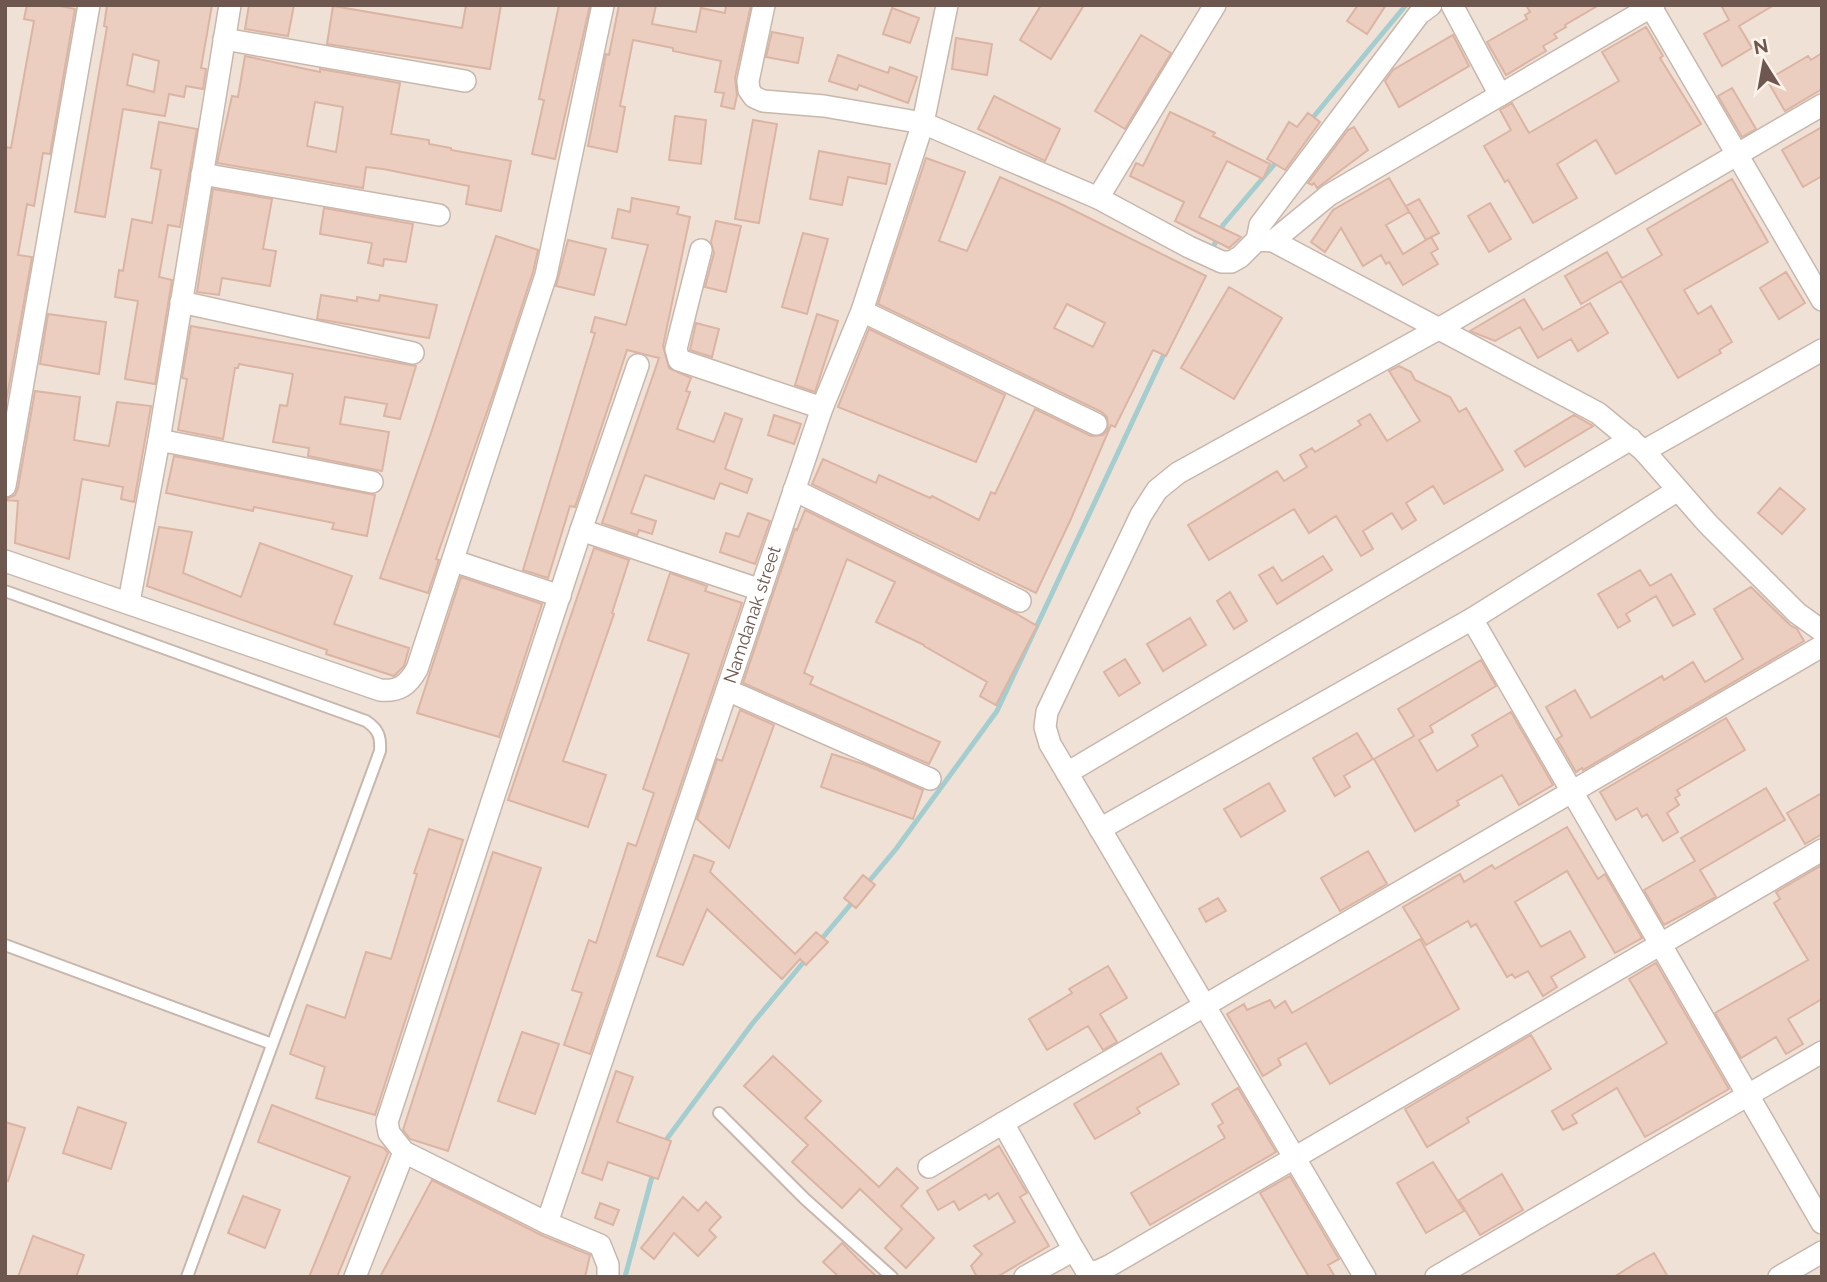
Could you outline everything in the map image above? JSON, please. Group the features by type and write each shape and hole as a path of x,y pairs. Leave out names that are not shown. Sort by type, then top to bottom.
{"street":[{"path":"5,486 89,5"},
{"path":"129,602 159,440 230,5"},
{"path":"5,561 380,690 393,691 411,680 418,669 454,561 546,275 603,5"},
{"path":"764,5 748,81 749,90 754,97 763,101 824,106 923,123 1098,198 1222,262 1231,262 1329,195 1652,6 1822,300"},
{"name":"Namdanak street","path":"547,1223 822,408 862,311 923,123 947,5"},
{"path":"1098,198 1215,5"},
{"path":"1431,5 1419,14 1259,225 1265,240 1440,328 1598,413 1637,445 1708,524 1797,613 1822,631"},
{"path":"1452,5 1500,95"},
{"path":"225,39 465,81"},
{"path":"1365,1277 1050,744 1045,727 1047,712 1141,515 1157,489 1178,472 1440,328 1822,105"},
{"path":"202,174 439,215"},
{"path":"701,250 676,349 679,360 822,408"},
{"path":"181,302 413,353"},
{"path":"862,311 1097,424"},
{"path":"1067,773 1637,445 1822,349"},
{"path":"608,1277 608,1265 600,1245 547,1223 404,1152 389,1133 387,1122 581,530 638,365"},
{"path":"159,440 372,482"},
{"path":"794,490 1020,601"},
{"path":"1100,829 1472,619 1678,491"},
{"path":"581,530 761,590"},
{"path":"454,561 560,596"},
{"path":"1472,619 1822,1223"},
{"path":"929,1167 1822,646"},
{"path":"727,690 930,779"},
{"path":"1003,1123 1073,1250 1086,1270 1096,1272 1822,850"},
{"path":"1436,1277 1822,1052"},
{"path":"355,1277 404,1152"},
{"path":"1025,1277 1073,1250"},
{"path":"1784,1276 1822,1252"}],"lane":[{"path":"5,591 366,721 375,728 380,738 380,751 187,1277"},
{"path":"5,946 272,1045"},
{"path":"719,1114 805,1199 892,1277"}],"shaded area":[{"path":"5,5 1822,5 1822,1277 5,1277"}],"building":[{"path":"27,5 55,5 75,9 50,154 43,153 34,206 27,204 18,255 32,257 5,408 5,147 11,148 34,21 24,19"},
{"path":"107,5 212,5 201,68 206,69 203,89 186,86 184,97 169,94 165,116 123,109 105,217 75,212 107,27 104,26","holes":["133,54 159,61 154,92 127,85"]},
{"path":"249,5 294,5 288,36 245,29"},
{"path":"466,5 501,5 490,69 327,44 333,6 462,28"},
{"path":"559,5 590,5 555,159 532,154 544,100 539,99"},
{"path":"619,5 656,5 652,24 696,32 701,8 725,13 726,5 751,5 735,78 737,95 734,109 721,106 724,93 715,92 721,61 633,40 620,106 625,107 617,152 588,146 606,54 609,55"},
{"path":"1041,5 1084,5 1051,59 1020,40"},
{"path":"1358,5 1386,5 1367,34 1347,21"},
{"path":"1526,5 1599,5 1554,34 1557,38 1543,46 1546,51 1506,75 1487,42 1527,19 1525,15 1530,12"},
{"path":"1721,5 1774,5 1739,26 1752,48 1722,66 1704,34 1729,20"},
{"path":"892,8 919,18 910,43 883,34"},
{"path":"1646,27 1663,56 1660,58 1701,124 1616,174 1596,140 1557,164 1577,198 1533,223 1484,146 1511,130 1500,110 1512,103 1529,133 1619,81 1602,52"},
{"path":"772,32 803,38 798,63 766,57"},
{"path":"1141,35 1171,53 1125,129 1095,111"},
{"path":"1453,35 1469,66 1399,107 1385,81 1393,70"},
{"path":"956,38 992,44 987,75 952,69"},
{"path":"1822,53 1822,89 1785,111 1767,80 1808,56 1811,60"},
{"path":"838,55 888,73 890,67 917,77 908,103 859,85 857,90 829,81"},
{"path":"245,56 320,72 320,69 400,83 391,134 429,140 429,144 451,150 511,161 501,211 466,204 469,186 383,169 366,167 363,188 217,163 232,96 238,97","holes":["315,102 343,107 336,152 307,146"]},
{"path":"1732,88 1756,129 1742,137 1718,96"},
{"path":"994,96 1060,129 1045,161 978,129"},
{"path":"1170,112 1215,133 1213,136 1270,164 1263,179 1227,161 1199,217 1241,237 1229,248 1175,221 1184,202 1130,176 1136,163 1143,166"},
{"path":"1308,113 1320,122 1285,170 1267,159 1289,122 1297,127"},
{"path":"675,116 706,120 701,164 669,160"},
{"path":"753,120 777,124 759,223 735,219"},
{"path":"159,122 197,129 180,227 168,225 159,277 172,280 155,384 125,379 138,301 115,297 119,270 123,271 132,219 152,223 161,170 151,168"},
{"path":"1354,127 1368,150 1317,188 1314,183 1308,183 1348,130"},
{"path":"1822,127 1822,176 1803,187 1782,150"},
{"path":"819,151 890,164 886,184 848,177 842,205 810,199"},
{"path":"926,158 965,172 939,241 967,251 1000,177 1206,276 1166,356 1153,350 1115,427 1111,425 1036,593 812,484 823,459 876,483 879,475 930,498 932,496 979,520 991,492 995,494 1035,409 1091,436 1103,435 1108,429 1107,417 1102,412 878,304","holes":["1067,304 1105,323 1093,347 1054,328"]},
{"path":"1389,178 1409,212 1386,225 1403,254 1431,237 1438,249 1431,253 1438,264 1403,285 1389,262 1386,264 1381,255 1363,266 1341,228 1325,252 1311,242 1333,210"},
{"path":"1732,179 1768,242 1684,290 1698,314 1711,306 1732,342 1719,350 1721,353 1678,378 1621,281 1581,304 1565,276 1607,252 1622,278 1662,255 1647,229"},
{"path":"213,189 272,199 263,249 276,251 270,286 222,278 219,295 197,292"},
{"path":"632,198 679,207 677,214 690,217 663,346 669,368 691,378 686,391 690,392 677,429 714,442 725,413 742,419 725,469 752,479 747,493 720,483 714,499 645,475 631,513 656,521 652,534 639,530 637,535 602,523 659,358 627,350 575,507 570,506 548,578 523,570 595,333 591,332 595,317 626,325 648,245 612,238 618,209 630,212"},
{"path":"1419,199 1439,233 1426,240 1406,206"},
{"path":"1490,203 1511,239 1489,252 1468,216"},
{"path":"324,208 413,224 406,262 384,259 383,266 368,263 372,243 320,234"},
{"path":"716,221 741,226 726,292 705,287 714,253 711,242"},
{"path":"803,233 828,239 807,314 782,307"},
{"path":"496,236 538,250 497,383 436,559 439,560 428,593 380,578"},
{"path":"568,240 606,249 594,295 556,286"},
{"path":"1786,272 1805,303 1779,319 1760,288"},
{"path":"1229,287 1282,318 1234,399 1181,368"},
{"path":"321,295 357,301 357,297 379,301 380,295 437,305 429,338 317,319"},
{"path":"1524,299 1543,330 1590,303 1608,333 1578,351 1571,339 1538,358 1520,327 1495,341 1470,331"},
{"path":"48,314 106,322 99,374 40,364"},
{"path":"817,314 838,321 815,392 795,385"},
{"path":"696,323 719,329 712,357 690,350"},
{"path":"191,326 416,366 400,419 384,416 387,404 345,397 340,424 389,432 382,471 308,456 309,448 273,442 280,405 287,406 293,374 239,364 238,368 235,368 223,439 178,430 187,379 182,378"},
{"path":"869,329 1005,395 976,462 838,407"},
{"path":"1399,366 1411,372 1415,380 1450,397 1459,412 1466,408 1503,470 1444,504 1433,486 1406,503 1416,520 1402,529 1392,513 1363,531 1373,549 1361,556 1336,516 1309,533 1294,509 1209,560 1188,525 1277,471 1284,481 1307,467 1300,455 1312,448 1315,452 1361,425 1358,421 1370,414 1387,441 1420,421 1389,371"},
{"path":"35,391 80,397 74,440 109,446 117,402 151,406 134,502 121,499 123,487 82,479 69,559 15,543 18,501 5,500 15,495 18,488"},
{"path":"774,415 801,424 794,444 768,435"},
{"path":"1574,415 1593,426 1525,467 1515,451"},
{"path":"174,456 375,495 367,536 332,529 334,523 254,507 253,511 166,493"},
{"path":"1780,488 1805,509 1782,534 1758,513"},
{"path":"805,510 1037,626 996,705 980,696 987,682 924,645 876,622 895,582 847,559 804,673 813,677 810,684 940,742 929,764 743,683 795,529 797,530"},
{"path":"748,513 770,521 755,564 720,552 726,533 739,537"},
{"path":"159,527 192,532 183,573 241,597 260,543 352,576 334,624 409,648 404,666 394,676 326,654 327,650 147,586"},
{"path":"594,548 629,560 612,613 614,614 563,761 606,775 588,827 508,800"},
{"path":"1323,556 1332,570 1277,604 1259,575 1273,567 1282,581"},
{"path":"1640,570 1650,586 1671,574 1695,614 1673,626 1656,596 1626,614 1630,621 1618,628 1598,594"},
{"path":"670,573 707,586 705,591 742,603 590,1054 564,1045 582,993 572,990 589,940 596,943 628,843 636,846 654,793 643,789 689,654 648,640"},
{"path":"461,577 542,604 499,737 417,713"},
{"path":"1751,587 1797,629 1804,641 1576,772 1557,739 1562,736 1546,707 1575,690 1591,718 1662,676 1664,680 1693,662 1705,682 1743,659 1714,609"},
{"path":"1230,592 1247,621 1234,629 1217,601"},
{"path":"1190,618 1206,645 1163,671 1147,644"},
{"path":"1125,659 1140,683 1119,696 1104,672"},
{"path":"1481,660 1496,686 1430,726 1433,732 1419,740 1437,771 1478,746 1472,735 1511,712 1553,785 1519,805 1502,775 1457,801 1459,805 1415,831 1374,759 1414,736 1398,709"},
{"path":"740,710 774,725 729,848 697,819 717,759 722,761"},
{"path":"1726,718 1745,750 1677,790 1680,795 1675,798 1679,805 1667,813 1678,832 1663,841 1647,814 1642,817 1637,808 1616,820 1600,792"},
{"path":"1357,733 1373,759 1344,776 1350,787 1335,796 1313,758"},
{"path":"832,754 866,765 923,790 913,819 821,787"},
{"path":"1269,783 1285,811 1241,837 1224,809"},
{"path":"1766,788 1785,820 1700,870 1716,897 1664,925 1644,890 1695,861 1681,838"},
{"path":"1822,793 1822,834 1805,844 1787,813"},
{"path":"1567,827 1598,879 1605,874 1642,938 1615,953 1567,871 1515,902 1541,947 1570,931 1585,957 1551,977 1557,987 1543,996 1528,971 1515,978 1512,974 1507,977 1476,924 1471,927 1468,921 1426,945 1403,907 1460,874 1464,882 1492,865 1495,869"},
{"path":"429,829 463,840 375,1115 316,1098 325,1067 290,1054 307,1005 345,1018 366,952 391,959"},
{"path":"1368,851 1387,884 1340,911 1321,878"},
{"path":"493,852 541,868 448,1151 410,1139 403,1130"},
{"path":"694,855 714,862 710,872 795,954 816,932 828,942 806,965 800,959 782,979 707,909 683,965 657,956"},
{"path":"1822,865 1822,999 1788,1019 1803,1044 1786,1054 1776,1037 1741,1058 1715,1013 1808,960 1774,903 1780,899 1776,892"},
{"path":"863,875 875,885 856,908 844,898"},
{"path":"1218,898 1226,911 1206,922 1199,909"},
{"path":"1420,939 1459,1009 1330,1084 1306,1043 1278,1059 1281,1065 1263,1076 1227,1014 1244,1004 1247,1010 1270,1000 1275,1008 1285,1001 1292,1013"},
{"path":"1656,963 1729,1089 1645,1137 1617,1088 1572,1115 1577,1123 1563,1130 1552,1111 1667,1043 1629,979"},
{"path":"1108,966 1127,998 1100,1014 1117,1042 1103,1050 1088,1026 1047,1050 1029,1019 1072,993 1069,989"},
{"path":"522,1032 559,1044 535,1114 498,1101"},
{"path":"1531,1035 1551,1069 1467,1118 1469,1122 1427,1147 1405,1109"},
{"path":"1161,1053 1179,1084 1137,1108 1140,1113 1095,1139 1074,1104"},
{"path":"773,1056 821,1101 805,1118 879,1187 897,1168 918,1188 901,1206 934,1238 906,1268 885,1248 902,1229 860,1189 842,1208 792,1162 808,1145 744,1086"},
{"path":"616,1071 633,1077 617,1122 671,1141 658,1179 608,1162 602,1180 582,1173"},
{"path":"1238,1088 1276,1152 1150,1225 1131,1193 1225,1138 1218,1126 1223,1123 1212,1104"},
{"path":"272,1105 384,1148 388,1153 337,1277 309,1277 350,1177 258,1142"},
{"path":"78,1107 126,1123 111,1169 63,1153"},
{"path":"5,1122 25,1128 8,1181 5,1181"},
{"path":"999,1146 1027,1193 1020,1197 1049,1246 997,1277 977,1277 971,1266 982,1254 974,1246 1015,1222 998,1193 989,1199 986,1194 959,1210 954,1201 938,1210 927,1191"},
{"path":"1433,1162 1464,1211 1426,1233 1397,1183"},
{"path":"1502,1174 1523,1210 1480,1235 1459,1200"},
{"path":"1290,1176 1339,1259 1328,1265 1335,1277 1309,1277 1260,1193"},
{"path":"432,1180 541,1235 590,1255 585,1277 380,1277"},
{"path":"243,1196 280,1210 265,1248 228,1233"},
{"path":"683,1197 698,1211 706,1202 721,1217 709,1230 716,1237 698,1256 674,1233 654,1259 641,1248"},
{"path":"600,1203 619,1210 613,1225 595,1218"},
{"path":"33,1236 84,1255 76,1277 18,1277"},
{"path":"842,1243 877,1277 839,1277 823,1262"},
{"path":"1654,1253 1668,1277 1614,1277 1636,1263"}],"waterway":[{"path":"1310,121 1406,5"},
{"path":"1211,252 1223,225 1279,159"},
{"path":"866,885 896,849 997,711 1166,350"},
{"path":"819,942 856,898"},
{"path":"663,1144 752,1024 807,958"},
{"path":"625,1277 653,1173"}]}
